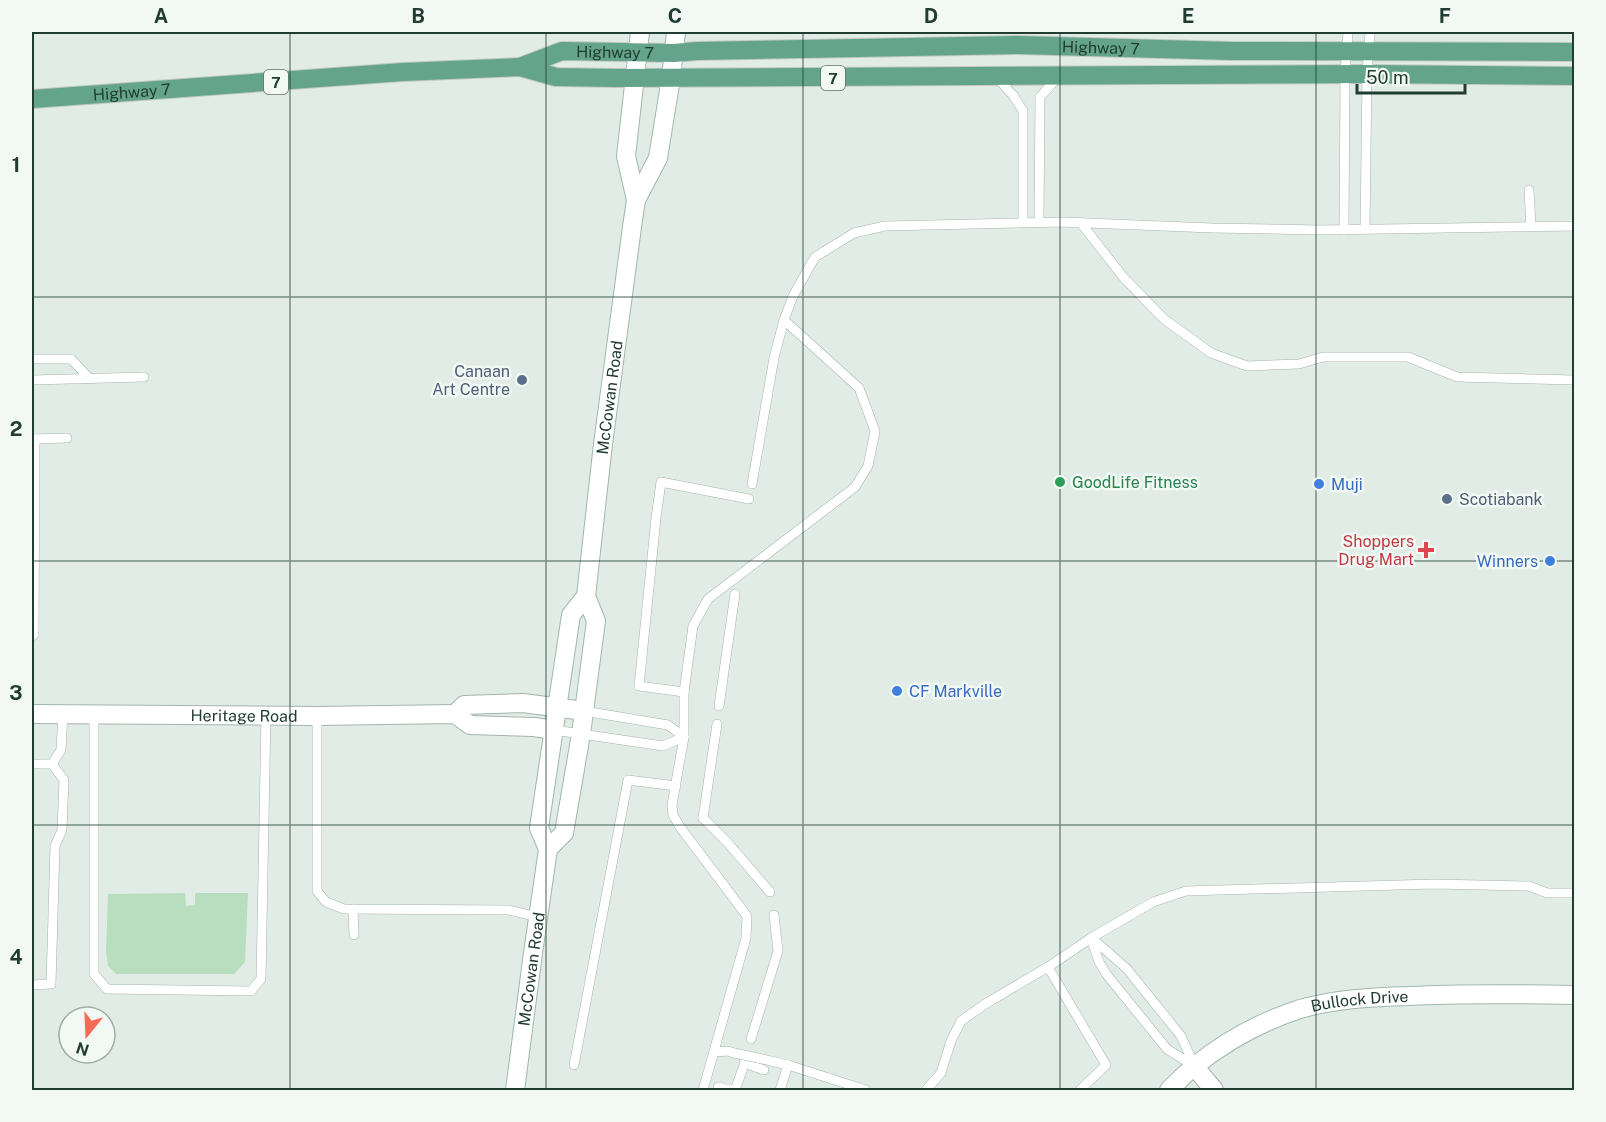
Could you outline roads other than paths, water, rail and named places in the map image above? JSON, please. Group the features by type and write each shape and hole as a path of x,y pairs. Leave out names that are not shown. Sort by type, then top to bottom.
{"main road":[{"name":"McCowan Road","path":"636,200 626,156 640,32"},
{"name":"McCowan Road","path":"548,849 564,833 581,734 596,621 586,596 603,444 636,200 658,158 676,32"},
{"name":"Highway 7","path":"520,68 562,51 674,53 1019,41 1232,51 1575,52"},
{"name":"Highway 7","path":"32,99 403,72 520,68 556,77 635,78 1575,75"},
{"name":"McCowan Road","path":"515,1090 548,849 539,828 571,615 586,596"},
{"name":"Heritage Road","path":"455,714 464,705 523,703 584,711"},
{"name":"Heritage Road","path":"32,714 317,716 455,714 470,725 534,727 554,730"},
{"name":"Bullock Drive","path":"1169,1090 1194,1066 1236,1037 1301,1009 1334,1002 1379,997 1468,993 1575,995"},
{"path":"1194,1066 1214,1090"}],"lane":[{"path":"1344,230 1345,74 1348,32"},
{"path":"1365,229 1367,74 1370,32"},
{"path":"1039,222 1040,97 1060,75"},
{"path":"995,76 1013,95 1023,111 1023,222"},
{"path":"1529,190 1531,226"},
{"path":"752,484 774,358 793,296 815,257 854,233 885,226 1023,222 1344,230 1575,226"},
{"path":"1080,222 1124,278 1164,319 1211,352 1233,362 1247,366 1299,364 1323,357 1408,357 1457,377 1575,380"},
{"path":"703,1090 746,938 747,916 673,815 672,805 684,738 684,692 693,626 708,599 855,487 868,466 875,431 859,388 784,320"},
{"path":"32,359 72,359 90,379"},
{"path":"32,380 144,377"},
{"path":"32,636 34,635 33,439 67,438"},
{"path":"684,692 639,686 661,482 749,499"},
{"path":"719,706 735,594"},
{"path":"584,711 668,725 684,738"},
{"path":"52,764 61,750 63,713"},
{"path":"94,714 94,974 107,989 218,991 251,991 261,979 266,715"},
{"path":"317,716 316,891 326,902 344,909 509,910 538,917"},
{"path":"717,724 700,819 728,842 770,892"},
{"path":"554,730 663,746 684,738"},
{"path":"32,764 52,764"},
{"path":"32,984 51,984 55,846 62,830 64,780 52,764"},
{"path":"574,1065 628,780 676,786"},
{"path":"926,1090 941,1073 951,1041 961,1021 1091,938 1153,902 1186,891 1445,884 1529,886 1547,893 1575,893"},
{"path":"353,909 354,935"},
{"path":"751,1039 778,951 774,915"},
{"path":"1091,938 1099,962 1107,975 1167,1049 1194,1066"},
{"path":"1091,938 1127,969 1181,1036 1194,1066"},
{"path":"1048,967 1106,1065 1080,1090"},
{"path":"714,1052 728,1051 788,1065 866,1090"},
{"path":"780,1090 788,1065"},
{"path":"718,1086 733,1090 743,1066 764,1070"}],"place":[{"name":"Canaan Art Centre","path":"522,380"},
{"name":"GoodLife Fitness","path":"1060,482"},
{"name":"Muji","path":"1319,484"},
{"name":"Scotiabank","path":"1447,499"},
{"name":"Shoppers Drug Mart","path":"1426,550"},
{"name":"Winners","path":"1550,561"},
{"name":"CF Markville","path":"897,691"}]}
